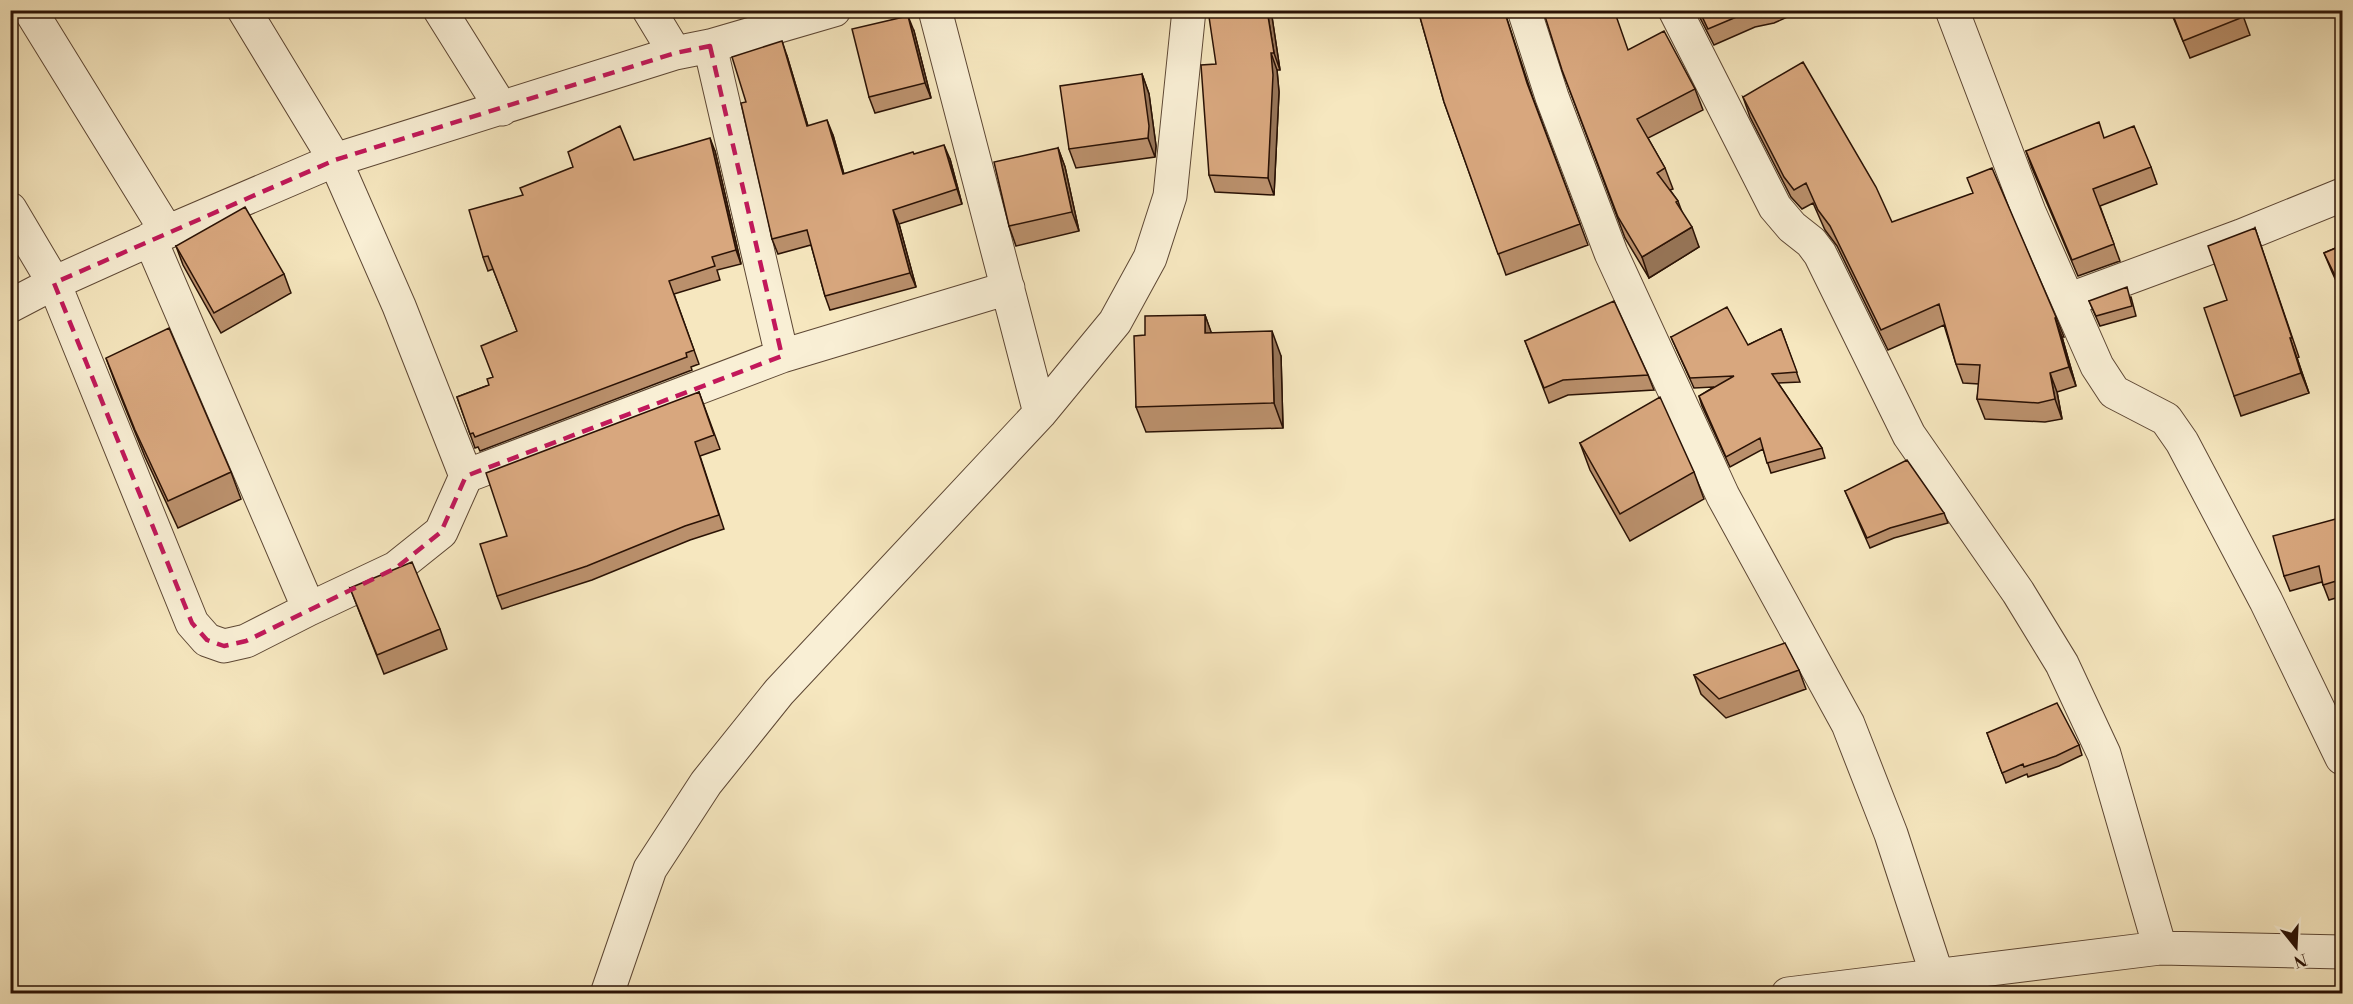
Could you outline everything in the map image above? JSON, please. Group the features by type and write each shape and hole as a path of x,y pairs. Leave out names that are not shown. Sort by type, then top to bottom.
{"street":[{"path":"30,10 159,236 309,609"},
{"path":"244,10 335,160 399,306 466,476"},
{"path":"440,10 502,109"},
{"path":"649,10 675,53"},
{"path":"10,306 54,283 335,160 675,53 710,46 834,10"},
{"path":"935,10 1040,413"},
{"path":"607,993 650,869 706,783 779,692 1040,413 1115,322 1150,258 1170,196 1189,10"},
{"path":"1524,10 1552,97 1611,253 1723,496 1848,724 1891,834 1937,975"},
{"path":"1675,10 1775,207 1820,254 1909,435 2018,592 2062,664 2104,754 2160,948"},
{"path":"1952,10 2029,212 2097,366 2114,392 2166,419 2182,442 2266,602 2343,758"},
{"path":"710,46 782,356"},
{"path":"2068,300 2241,236 2343,195"},
{"path":"10,209 54,283 192,623 207,640 224,646 246,641 396,568 441,532 466,476 782,356 1008,288"},
{"path":"1788,993 2160,948 2343,952"}],"highlighted area":[{"path":"710,46 782,356 466,476 441,532 396,568 246,641 224,646 207,640 192,623 54,283 335,160 675,53"}],"building":[{"path":"1208,10 1267,10 1274,53 1271,53 1273,75 1268,178 1209,175 1201,65 1216,64"},
{"path":"1418,10 1504,10 1527,83 1580,224 1498,254 1444,102"},
{"path":"1543,10 1614,10 1628,50 1664,31 1695,89 1637,119 1665,168 1657,173 1678,201 1676,202 1692,227 1642,257 1618,217 1562,70"},
{"path":"1699,10 1753,10 1708,29"},
{"path":"2171,10 2241,10 2243,17 2183,41"},
{"path":"908,16 925,83 869,97 852,29"},
{"path":"782,41 807,126 827,120 843,174 913,152 914,154 944,145 957,189 893,210 910,273 825,296 807,230 772,239 741,103 746,102 732,57"},
{"path":"1803,62 1876,187 1892,222 1973,193 1967,178 1992,168 2056,317 2069,367 2050,373 2055,399 2038,403 1977,399 1980,365 1956,364 1939,304 1881,330 1830,226 1818,210 1806,183 1794,190 1784,177 1743,97"},
{"path":"1142,74 1149,126 1148,138 1069,149 1060,86"},
{"path":"2099,122 2104,138 2134,126 2151,167 2093,189 2114,244 2072,260 2026,151"},
{"path":"620,126 634,160 710,138 736,250 712,257 715,266 669,281 694,350 686,353 687,357 475,437 473,433 470,434 457,397 489,385 487,379 493,377 481,346 517,331 488,256 483,257 469,210 523,195 520,188 573,167 568,152"},
{"path":"1058,148 1072,212 1009,226 994,162"},
{"path":"245,207 284,274 214,313 176,246"},
{"path":"2255,228 2292,338 2290,338 2301,373 2234,396 2204,308 2227,300 2208,246"},
{"path":"2343,245 2343,292 2324,253"},
{"path":"2127,287 2132,306 2096,316 2089,301"},
{"path":"1614,301 1648,375 1563,380 1544,388 1525,341"},
{"path":"1727,307 1748,345 1781,329 1797,372 1772,374 1822,448 1767,463 1760,438 1726,457 1699,396 1734,376 1690,378 1671,337"},
{"path":"1205,315 1205,333 1272,331 1274,403 1136,407 1134,336 1145,335 1145,316"},
{"path":"169,328 231,472 168,501 135,430 106,358"},
{"path":"699,392 714,435 695,442 719,515 685,526 587,566 497,596 480,544 507,536 486,473"},
{"path":"1660,397 1694,472 1620,514 1580,443"},
{"path":"1907,460 1944,513 1890,528 1867,538 1845,491"},
{"path":"2343,517 2343,579 2323,585 2319,566 2284,576 2273,536"},
{"path":"412,562 440,629 377,655 350,588"},
{"path":"1785,643 1799,670 1719,699 1694,675"},
{"path":"2343,644 2343,690 2341,690 2336,645"},
{"path":"2057,703 2079,745 2056,756 2024,767 2023,764 2002,773 1987,733"}]}
